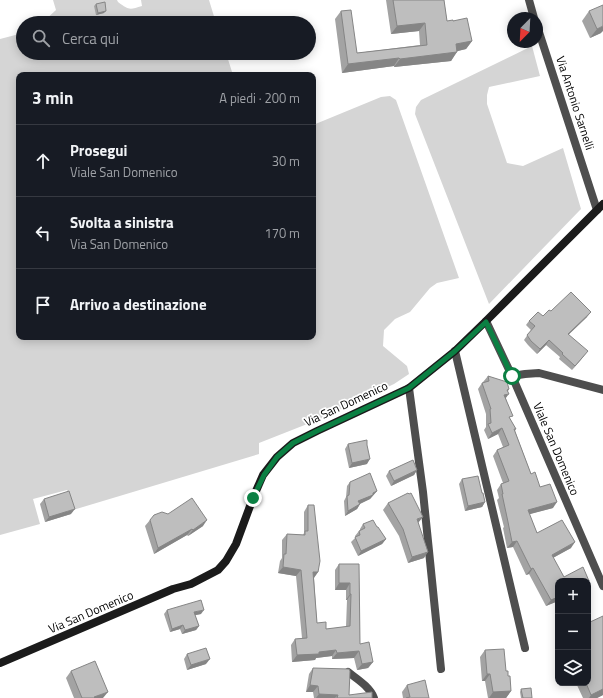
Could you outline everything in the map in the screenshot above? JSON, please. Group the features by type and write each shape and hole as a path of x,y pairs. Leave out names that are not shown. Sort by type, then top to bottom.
{"street":[{"path":"529,0 532,12"},
{"name":"Via Antonio Sarnelli","path":"543,43 600,207"},
{"name":"Via San Domenico","path":"0,663 173,589 191,584 218,570 226,561 236,544 253,498 264,475 277,457 293,443 409,388 455,351 486,322 600,207"},
{"name":"Viale San Domenico","path":"486,322 512,376 603,586"},
{"path":"455,351 524,648"},
{"path":"512,376 539,373 603,390"},
{"path":"409,388 423,492 441,669"},
{"path":"348,672 365,686 374,698"}],"shaded area":[{"path":"53,0 117,0 125,7 132,9 142,6 141,0 209,0 214,16 50,16 56,10"},
{"path":"16,35 16,60 228,60 232,72 16,72 16,340 316,340 316,124 381,97 390,96 396,100 459,278 437,283 430,288 410,312 395,319 384,330 383,346 407,366 409,374 394,384 325,417 259,443 259,454 73,510 67,490 33,499 40,524 0,535 0,39"},
{"path":"528,48 533,48 540,76 489,87 487,104 507,163 523,166 563,148 581,209 489,304 415,114 416,107 421,100"}],"building":[{"path":"393,0 444,0 447,21 467,18 472,41 456,44 457,52 348,64 341,11 351,10 357,53 427,45 425,23 397,26"},
{"path":"105,2 106,11 98,13 96,4"},
{"path":"603,5 603,26 597,29 589,11"},
{"path":"571,292 591,312 568,334 588,351 575,366 549,340 540,349 527,335 535,326 529,321 538,312 543,316 549,310 551,311"},
{"path":"488,376 507,382 509,389 507,390 509,394 504,395 513,416 509,417 516,429 514,429 531,474 535,472 540,487 550,484 557,502 528,510 537,533 562,520 575,542 552,555 564,577 583,567 588,578 555,578 555,598 551,600 533,568 531,569 517,541 512,542 501,484 509,481 497,450 509,445 502,428 492,433 488,424 491,423 491,409 482,383 489,381"},
{"path":"367,440 370,459 352,463 348,444"},
{"path":"413,460 417,470 394,481 389,471"},
{"path":"370,473 377,491 373,493 373,495 358,501 360,504 348,511 347,496 349,495 350,482"},
{"path":"478,476 485,502 468,506 462,479"},
{"path":"69,491 75,509 49,517 44,499"},
{"path":"411,493 423,517 417,519 428,552 412,557 403,529 388,503"},
{"path":"192,498 207,520 193,530 192,529 158,548 150,520 154,515 162,512 168,514"},
{"path":"308,505 314,505 320,561 318,572 313,572 317,623 326,622 326,629 350,626 350,583 339,583 339,564 359,564 360,644 369,642 373,662 362,664 359,651 337,653 336,650 319,652 319,654 297,655 295,639 307,638 301,570 283,567 284,554 286,554 287,534 305,535 305,531 308,531"},
{"path":"373,520 386,539 361,551 355,537 360,535 359,531 365,528 363,524"},
{"path":"201,600 204,610 194,612 199,626 185,630 183,625 172,629 167,610"},
{"path":"603,616 603,689 591,695 587,686 591,686 591,622"},
{"path":"206,648 210,659 191,665 187,654"},
{"path":"504,649 506,671 508,671 508,676 510,676 511,691 493,692 490,674 487,674 485,650"},
{"path":"95,661 108,692 94,697 95,698 82,698 71,671"},
{"path":"313,668 349,669 349,695 372,692 372,698 337,698 338,695 319,694 318,686 310,685"},
{"path":"425,680 429,698 406,698 410,697 407,685"},
{"path":"531,688 532,698 523,698 521,689"}],"route":[{"path":"253,498 264,475 277,457 293,443 409,388 455,351 486,322 512,376"}]}
